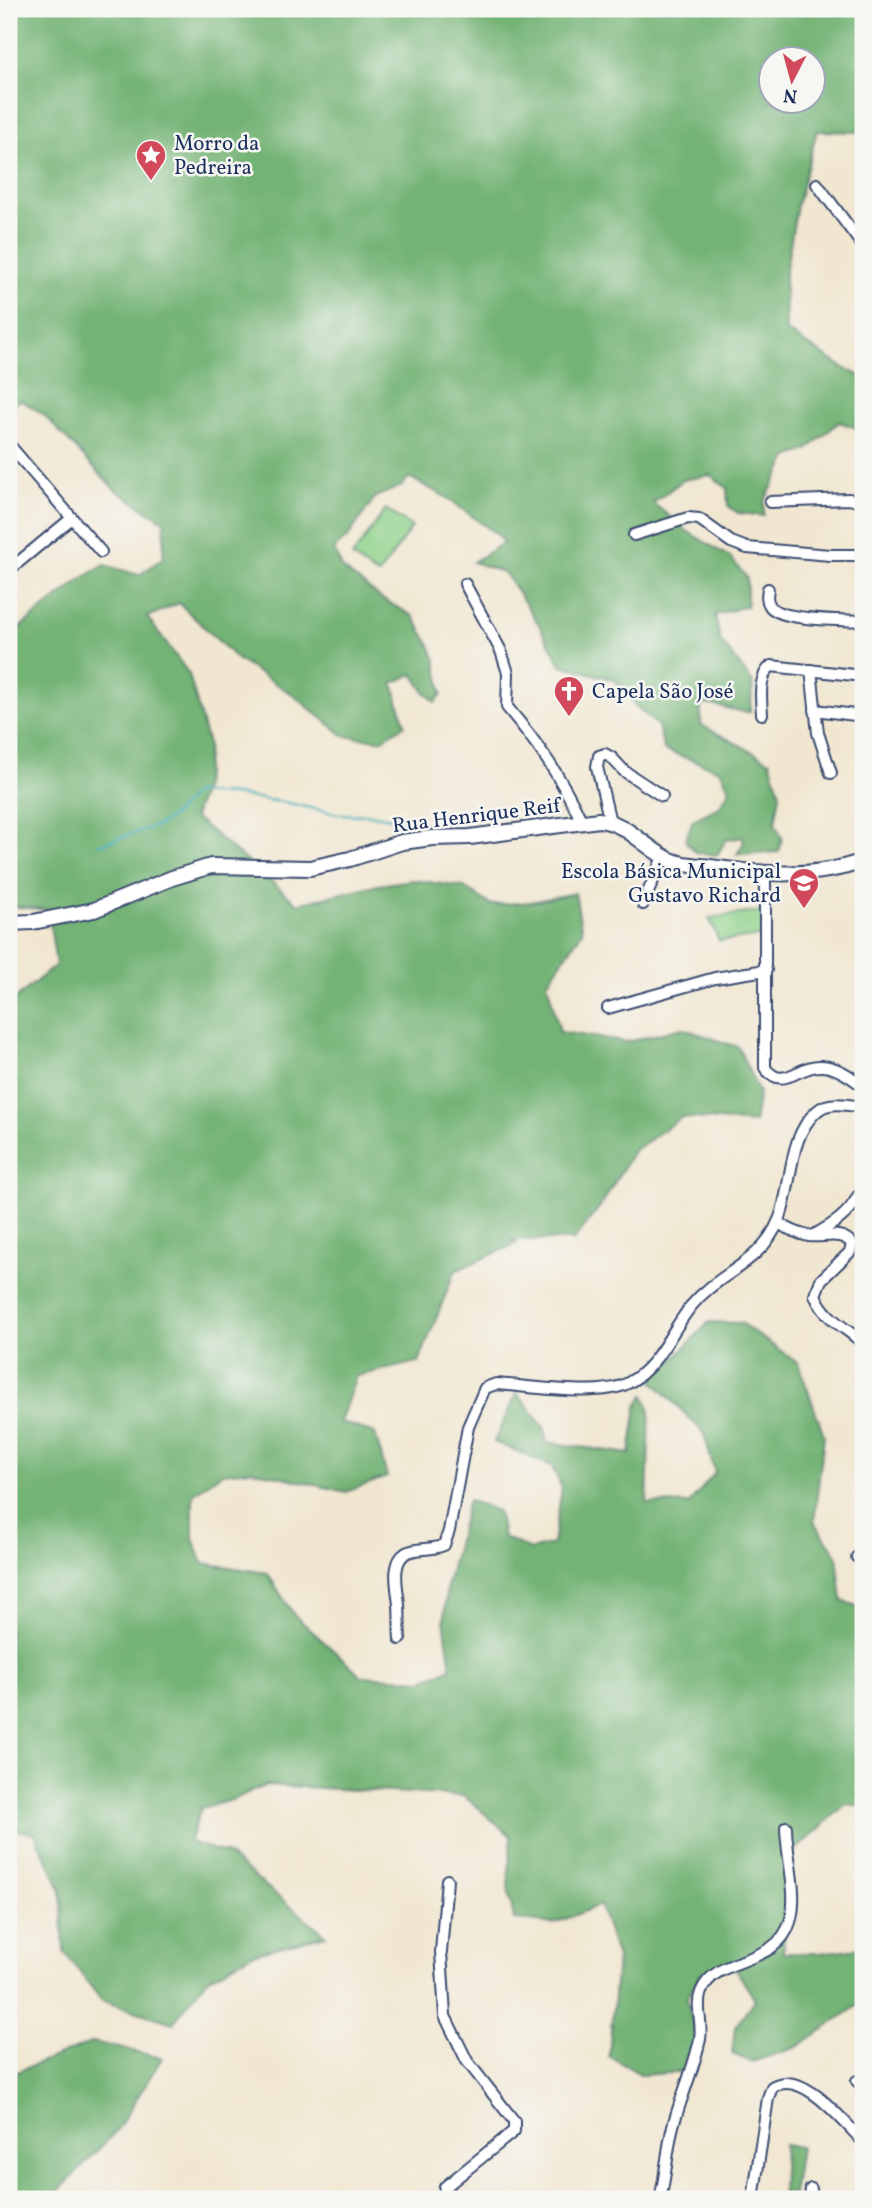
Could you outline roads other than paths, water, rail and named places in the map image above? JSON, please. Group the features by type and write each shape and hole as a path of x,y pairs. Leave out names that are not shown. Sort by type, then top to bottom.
{"street":[{"path":"817,184 863,246"},
{"path":"9,449 11,447 101,552"},
{"path":"770,502 849,499 863,502"},
{"path":"9,570 72,518"},
{"path":"634,535 688,518 699,519 731,542 747,548 863,555"},
{"path":"465,584 501,651 508,673 508,707 565,784 582,822"},
{"path":"768,589 767,600 771,608 779,613 863,621"},
{"path":"762,714 761,687 766,670 771,666 863,676"},
{"path":"811,670 818,733 831,773"},
{"path":"815,710 863,716"},
{"path":"662,796 624,771 612,758 605,754 599,756 597,767 610,821 628,830 663,857 677,863 765,874 829,870 863,861"},
{"name":"Rua Henrique Reif","path":"9,923 33,922 94,910 172,878 211,866 310,868 350,859 402,842 610,821"},
{"path":"643,904 663,857"},
{"path":"765,874 765,1068 772,1076 787,1077 807,1067 822,1066 848,1075 863,1086"},
{"path":"608,1008 715,978 766,970"},
{"path":"400,1639 396,1583 398,1564 405,1553 418,1549 433,1550 444,1545 449,1531 468,1427 485,1388 496,1384 610,1389 629,1383 665,1346 691,1305 757,1254 778,1223 800,1134 808,1120 819,1108 835,1104 863,1107"},
{"path":"812,1236 839,1220 854,1205 858,1196"},
{"path":"778,1223 793,1231 812,1236 848,1238 852,1244 850,1252 821,1280 816,1295 828,1316 863,1343"},
{"path":"660,2199 672,2128 700,2039 701,2022 697,2003 702,1989 710,1978 725,1968 765,1953 780,1941 790,1922 792,1876 786,1846 786,1827"},
{"path":"443,2199 445,2187 514,2131 514,2121 467,2061 445,2016 441,1952 447,1880"},
{"path":"753,2199 768,2098 772,2087 778,2083 805,2087 863,2141"}],"waterway":[{"path":"98,845 159,825 176,813 194,793 235,795 338,814 374,815 445,830"}],"place":[{"name":"Morro da Pedreira","path":"151,182"},
{"name":"Capela São José","path":"569,718"},
{"name":"Escola Básica Municipal Gustavo Richard","path":"804,910"}]}
